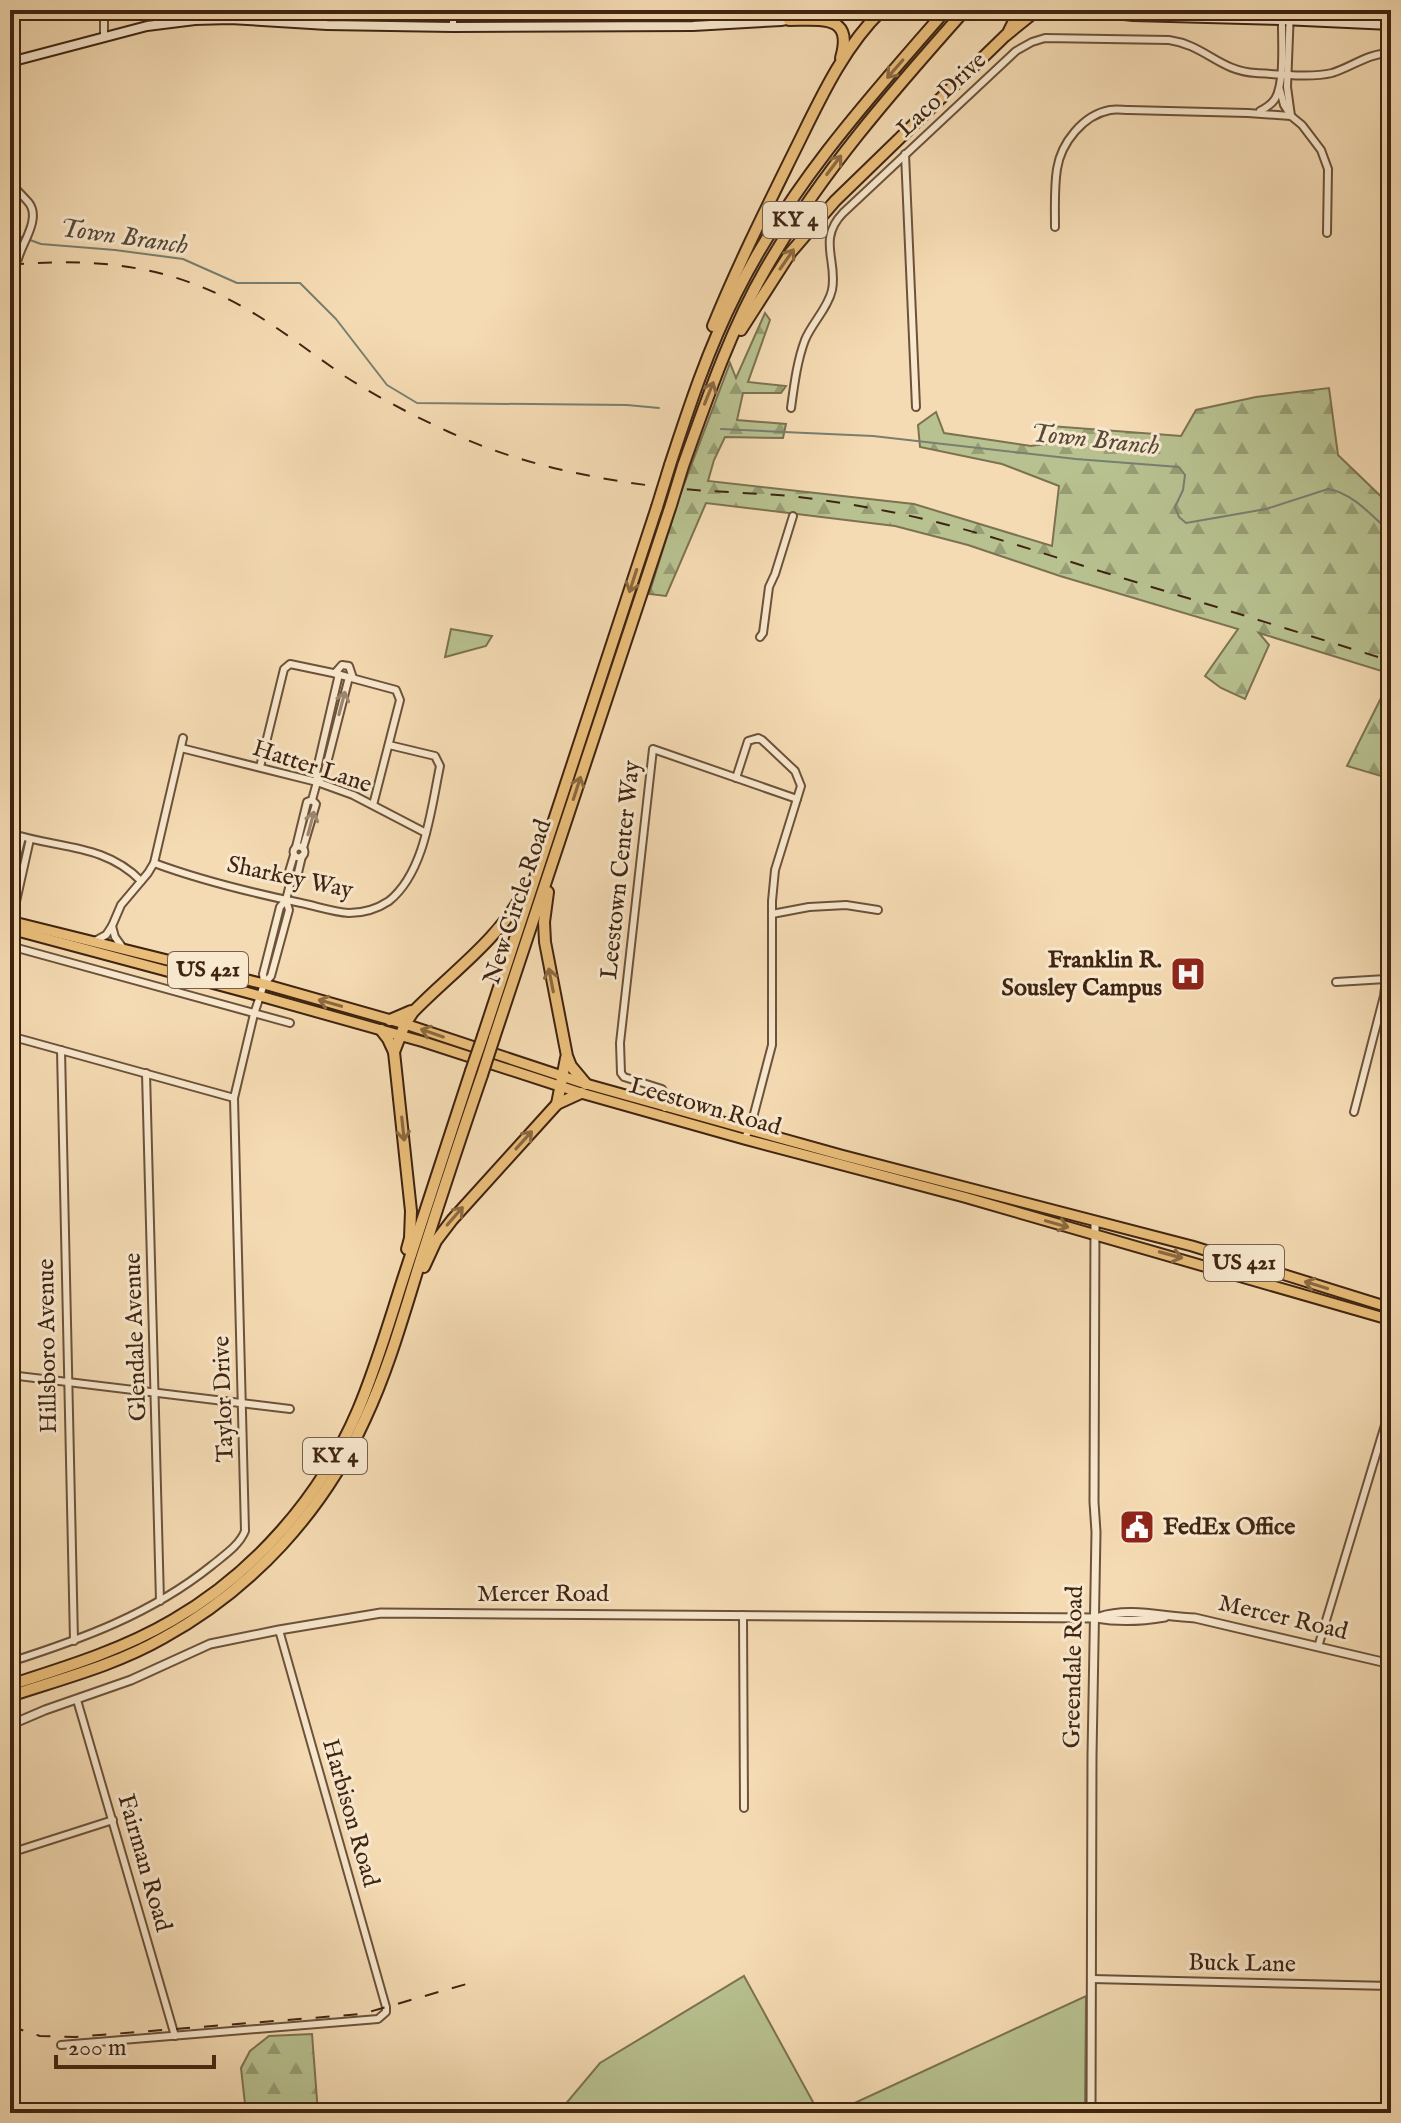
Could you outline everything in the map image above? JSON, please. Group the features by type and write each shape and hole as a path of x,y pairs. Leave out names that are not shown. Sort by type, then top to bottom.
{"highway":[{"path":"707,359 710,333 741,259 820,97 862,33 882,10"},
{"name":"New Circle Road","path":"488,1037 536,873 670,465 707,359 736,292 800,185 843,128 946,10"},
{"name":"New Circle Road","path":"10,1696 109,1663 160,1640 223,1600 265,1563 307,1516 325,1492 355,1440 381,1380 399,1309 488,1037 553,862 683,466 727,347 765,270 819,185 888,98 965,10"},
{"path":"1005,36 1014,21 1014,10"},
{"path":"727,347 743,328 791,252 835,201 1005,36 1037,10"},
{"path":"789,15 828,20 839,26 845,40 839,68"},
{"path":"399,1309 443,1230 557,1104 583,1088 567,1056 549,973 544,932 553,862"},
{"path":"394,1052 405,1024 419,1006 494,935 536,873"},
{"path":"390,1020 419,1006"},
{"path":"381,1030 394,1052 411,1211 399,1309"},
{"path":"557,1104 567,1056"},
{"name":"New Circle Road","path":"10,1685 143,1637 212,1594 266,1547 301,1508 332,1462 399,1309"}],"main road":[{"path":"10,62 147,26 213,19 453,27 693,26 744,25 789,15 835,10"},
{"path":"1077,10 1133,16 1284,17 1391,25"},
{"name":"Leestown Road","path":"10,924 264,984 405,1024 562,1082"},
{"name":"Leestown Road","path":"10,924 747,1134 965,1192 1192,1246 1391,1308"},
{"name":"Leestown Road","path":"965,1192 1096,1235 1391,1320"}],"street":[{"path":"104,10 104,36"},
{"path":"453,10 453,27"},
{"path":"1290,10 1284,17 1285,74 1291,116"},
{"name":"Laco Drive","path":"791,408 802,350 832,289 832,227 843,213 1016,51 1040,39 1181,42 1238,71 1285,74 1330,73 1376,54 1391,53"},
{"path":"1257,113 1275,100 1285,74"},
{"path":"1280,86 1284,105 1321,150 1328,169 1327,233"},
{"path":"1055,227 1056,171 1060,156 1071,135 1095,116 1110,110 1291,116"},
{"path":"905,154 916,407"},
{"path":"10,183 33,212 18,259"},
{"path":"760,637 769,587 793,516"},
{"path":"260,767 284,669 294,663 337,674"},
{"path":"342,665 349,666 351,677 324,775 317,782 316,773 337,674 342,665"},
{"path":"351,677 396,690 400,696 373,805"},
{"path":"91,942 106,935 121,905 154,863 183,738"},
{"path":"736,778 748,741 758,738 795,771 801,786 775,870 772,1045 747,1134"},
{"name":"Sharkey Way","path":"154,863 179,873 286,900 349,913 372,911 390,900 421,854 440,766 435,756 389,745"},
{"name":"Hatter Lane","path":"181,748 317,782 353,795 426,833"},
{"name":"Leestown Center Way","path":"665,1111 667,1099 662,1089 624,1077 620,1061 653,749 797,799"},
{"name":"Taylor Drive","path":"10,1662 128,1619 214,1563 238,1543 245,1531 234,1098 264,984 263,974 280,907 286,900 291,880 288,875 316,804 312,800 317,782"},
{"path":"10,833 98,853 121,864 141,881"},
{"path":"10,883 22,837"},
{"path":"10,924 30,839"},
{"path":"772,914 809,907 846,905 878,910"},
{"path":"112,926 119,944 126,950"},
{"path":"10,946 290,1023"},
{"path":"1336,982 1388,977 1354,1112"},
{"path":"10,1036 234,1098"},
{"name":"Hillsboro Avenue","path":"61,1050 74,1641"},
{"name":"Glendale Avenue","path":"146,1073 160,1601"},
{"name":"Greendale Road","path":"1091,2113 1092,1755 1096,1618 1095,1222"},
{"path":"10,1375 290,1409"},
{"path":"1318,1647 1391,1405"},
{"name":"Mercer Road","path":"10,1725 131,1680 210,1644 381,1613 1096,1618 1111,1613 1147,1613 1216,1622 1391,1664"},
{"path":"743,1615 744,1808"},
{"name":"Harbison Road","path":"175,2036 378,2019 384,2016 386,2007 279,1630"},
{"name":"Fairman Road","path":"77,1700 175,2036"},
{"path":"10,1853 113,1820"},
{"name":"Buck Lane","path":"1092,1979 1391,1986"},
{"path":"61,2045 175,2036"}],"green space":[{"path":"765,313 770,320 748,382 786,386 781,393 743,393 737,420 786,424 783,438 725,437 708,481 914,504 1052,546 1059,486 1002,464 920,447 918,425 936,412 944,433 1031,446 1051,443 1051,426 1181,436 1196,410 1256,397 1329,388 1338,455 1391,506 1391,674 1259,633 1269,645 1245,699 1221,688 1205,676 1238,629 968,545 895,526 706,503 666,596 649,594 680,495 730,363 736,378"},
{"path":"451,629 492,636 486,646 445,657"},
{"path":"1391,678 1391,779 1347,766"},
{"path":"744,1976 819,2113 558,2113 600,2063"},
{"path":"1086,1996 1085,2113 833,2113"},
{"path":"312,2034 318,2113 246,2113 241,2068 250,2051 269,2036"}],"waterway":[{"name":"Town Branch","path":"10,232 24,238"},
{"name":"Town Branch","path":"30,240 41,244 183,259 237,283 300,283 336,319 387,385 417,403 659,408"},
{"name":"Town Branch","path":"721,429 873,436 1076,459 1179,467 1185,475 1183,490 1175,507 1186,523 1266,509 1328,489 1354,500 1391,533"}],"railway":[{"path":"10,265 65,262 119,266 146,270 198,286 256,315 346,377 397,406 473,442 521,459 621,481 679,489 805,498 938,522 1391,661"},
{"path":"10,2026 40,2036 75,2037 362,2014 470,1983"}],"place":[{"name":"Franklin R. Sousley Campus","path":"1188,974"},
{"name":"FedEx Office","path":"1137,1527"}]}
